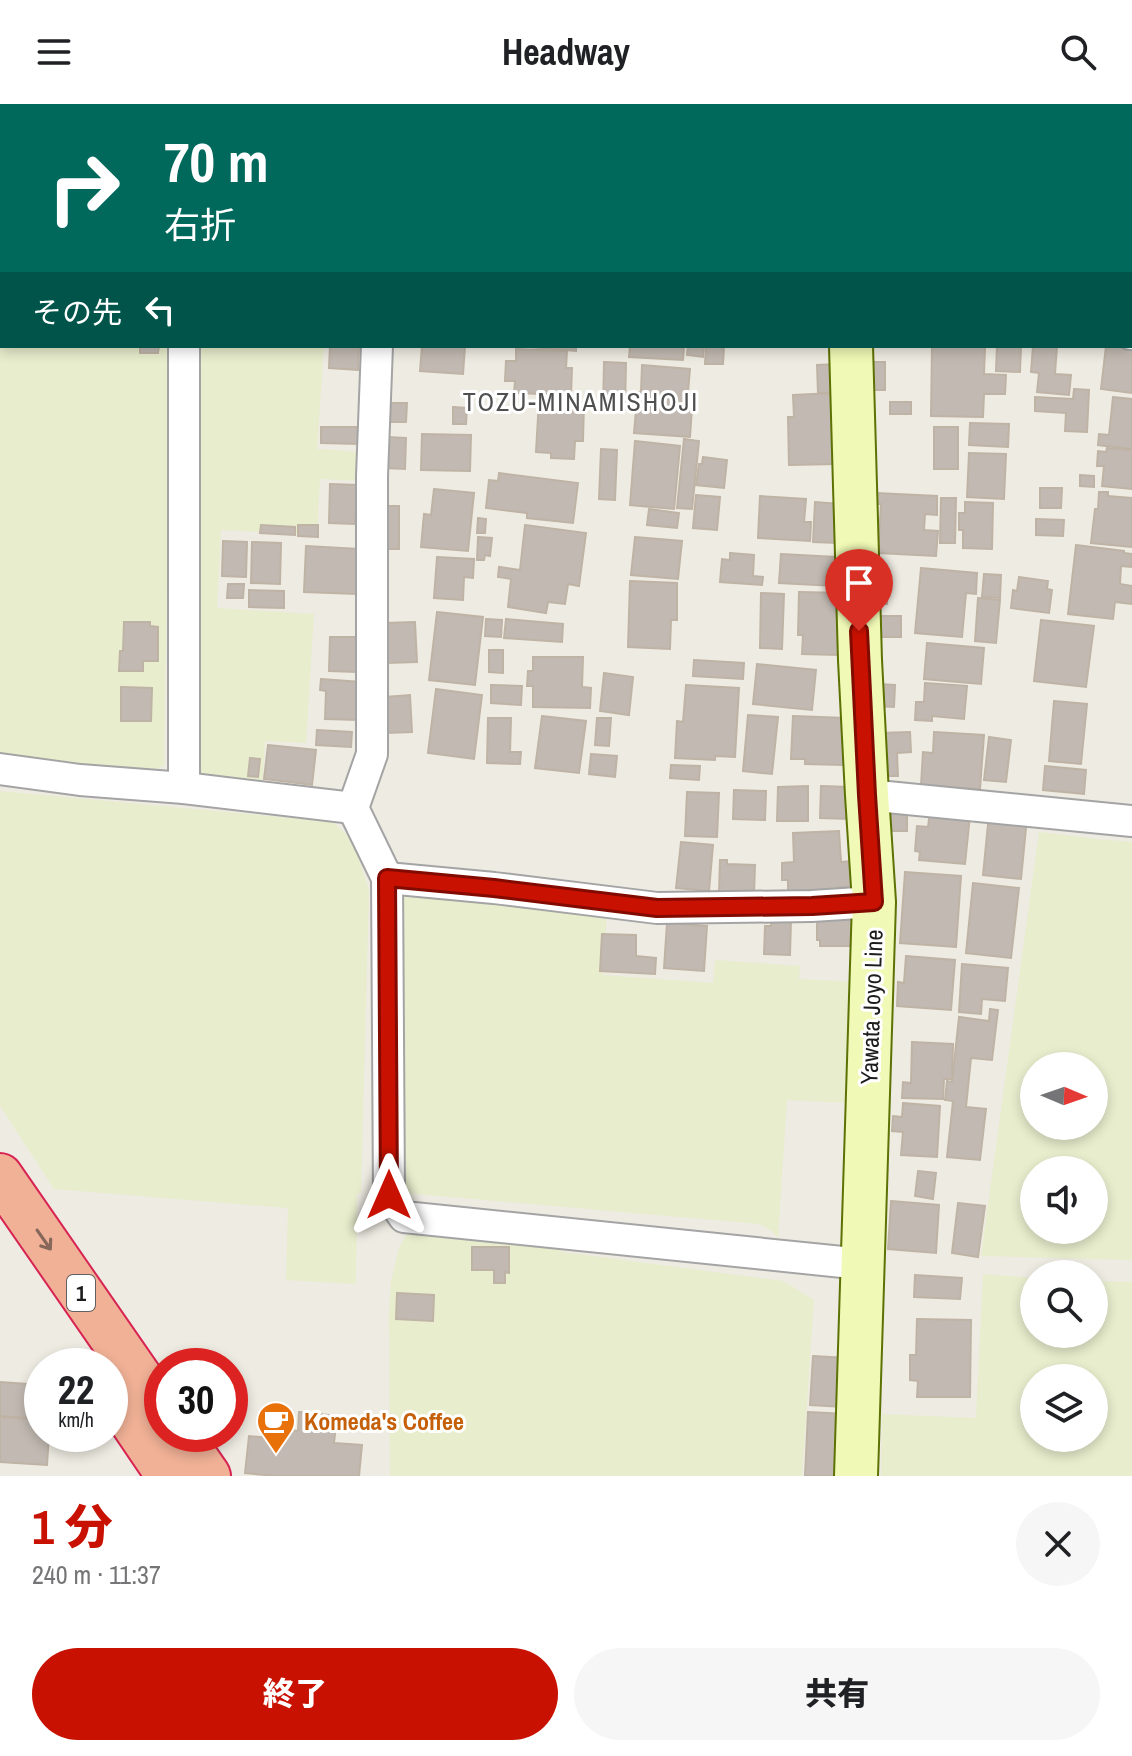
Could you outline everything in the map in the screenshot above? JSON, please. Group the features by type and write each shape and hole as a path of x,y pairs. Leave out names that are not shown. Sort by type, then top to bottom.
{"highway":[{"name":"1","path":"0,1176 144,1384"},
{"name":"1","path":"0,1227 82,1348"},
{"path":"128,1416 169,1476"},
{"path":"191,1452 208,1476"}],"main road":[{"name":"Yawata Joyo Line","path":"851,348 867,795 874,902 856,1476"}],"street":[{"path":"184,348 184,788"},
{"path":"377,348 372,476 372,754 353,808 387,878 389,1195 404,1217 862,1264"},
{"path":"0,769 353,808"},
{"path":"867,795 1132,821"},
{"path":"387,878 657,908 874,902"}],"green space":[{"path":"0,348 171,348 164,766 137,775 0,762"},
{"path":"194,348 324,348 317,449 363,452 361,481 320,479 317,535 221,530 217,608 314,614 306,743 265,741 262,789 193,777"},
{"path":"0,791 333,822 347,835 358,856 369,890 356,1284 286,1280 288,1208 54,1189 0,1106"},
{"path":"1039,832 1132,842 1132,1260 981,1256"},
{"path":"401,887 607,912 603,975 713,983 715,960 800,966 799,979 857,982 848,1103 787,1100 778,1238 759,1224 394,1192"},
{"path":"410,1233 560,1245 562,1252 783,1281 814,1300 802,1476 390,1476 391,1281 399,1248"},
{"path":"983,1274 1020,1277 1020,1348 1108,1348 1108,1281 1132,1282 1132,1476 881,1476 882,1414 976,1418"}],"building":[{"path":"140,348 159,348 158,353 140,353"},
{"path":"330,348 359,348 358,370 329,368"},
{"path":"422,348 465,348 463,374 420,371"},
{"path":"541,348 576,348 576,351"},
{"path":"630,348 684,348 683,360 629,357"},
{"path":"688,348 704,348 703,357 687,355"},
{"path":"706,348 724,348 723,364 705,364"},
{"path":"932,348 985,348 984,374 1006,375 1005,394 984,394 983,417 931,416"},
{"path":"997,348 1021,348 1020,372 996,371"},
{"path":"1033,348 1057,348 1055,374 1071,375 1069,395 1037,392 1039,373 1031,372"},
{"path":"1106,348 1132,348 1132,393 1101,389"},
{"path":"516,349 567,351 566,368 572,368 571,395 514,393 515,381 505,381 506,361 516,361"},
{"path":"604,362 626,363 625,410 603,410"},
{"path":"868,362 885,362 885,390 867,390"},
{"path":"840,364 840,392 818,393 817,365"},
{"path":"642,365 690,369 688,392 693,393 690,437 634,433 636,410 632,409 633,392 641,392"},
{"path":"1074,389 1089,390 1087,432 1065,431 1066,413 1035,411 1035,397 1073,399"},
{"path":"834,393 837,464 789,465 788,417 794,417 793,395"},
{"path":"1113,397 1132,399 1132,449 1098,445 1099,434 1109,435"},
{"path":"539,400 584,402 583,441 575,441 574,459 551,458 551,453 536,452"},
{"path":"890,402 911,402 911,414 890,414"},
{"path":"391,403 407,403 406,422 390,422"},
{"path":"453,407 467,408 466,424 453,424"},
{"path":"970,423 1009,424 1008,447 969,445"},
{"path":"321,427 359,427 359,444 321,443"},
{"path":"934,427 958,427 958,469 934,469"},
{"path":"422,434 471,435 470,471 421,470"},
{"path":"386,437 406,438 405,469 385,468"},
{"path":"684,439 699,441 692,509 677,508"},
{"path":"635,441 680,446 674,509 630,505"},
{"path":"1107,448 1132,450 1132,489 1102,486 1104,466 1097,466 1098,451 1106,452"},
{"path":"601,449 617,450 615,500 599,499"},
{"path":"969,453 1006,454 1004,499 967,497"},
{"path":"703,457 727,460 724,488 696,485"},
{"path":"499,473 578,483 573,523 527,518 527,513 486,508 489,480 498,481"},
{"path":"1080,475 1094,476 1094,487 1080,486"},
{"path":"330,484 357,485 355,524 329,523"},
{"path":"1040,488 1062,488 1061,508 1040,508"},
{"path":"434,489 474,493 468,551 421,547 424,514 431,515"},
{"path":"1099,492 1132,498 1132,547 1091,543"},
{"path":"876,493 937,496 937,515 925,514 924,530 938,531 936,556 878,553 881,504 875,504"},
{"path":"696,495 720,497 717,530 693,528"},
{"path":"760,496 806,499 804,522 811,522 810,541 758,538"},
{"path":"941,498 956,498 955,543 940,543"},
{"path":"815,502 851,505 838,543 813,542"},
{"path":"965,502 993,503 992,549 963,548 959,513 965,513"},
{"path":"384,506 399,506 399,549 384,549"},
{"path":"649,509 679,513 677,528 647,525"},
{"path":"478,518 486,519 485,533 477,533"},
{"path":"1036,519 1064,520 1063,536 1036,535"},
{"path":"261,525 295,527 295,535 260,533"},
{"path":"298,525 318,525 318,537 298,536"},
{"path":"525,525 586,533 579,586 568,584 565,604 548,602 546,613 508,607 511,579 498,577 499,567 520,570"},
{"path":"478,537 492,538 490,556 485,555 484,560 477,560"},
{"path":"635,537 682,541 678,579 631,575"},
{"path":"223,541 247,542 246,577 222,576"},
{"path":"252,542 281,543 280,584 251,583"},
{"path":"1076,545 1132,554 1132,567 1121,566 1120,584 1132,586 1132,604 1115,602 1113,619 1068,614"},
{"path":"306,546 359,549 357,594 304,592"},
{"path":"730,553 754,555 753,576 763,577 762,585 720,582 722,559 730,560"},
{"path":"781,554 836,557 835,586 779,583"},
{"path":"437,557 474,559 473,578 464,577 463,600 434,598"},
{"path":"921,568 977,573 976,594 966,593 962,637 915,633"},
{"path":"984,574 1001,575 1000,598 982,597"},
{"path":"877,575 888,576 887,604 876,603"},
{"path":"1019,577 1048,581 1047,589 1052,590 1049,613 1011,608 1013,590 1017,591"},
{"path":"630,581 677,583 677,620 671,620 670,649 628,647"},
{"path":"228,584 244,584 243,598 227,598"},
{"path":"249,590 284,591 284,608 249,607"},
{"path":"799,592 847,593 840,655 802,654 803,635 798,635"},
{"path":"761,593 784,594 782,649 760,648"},
{"path":"978,598 1000,600 996,643 975,641"},
{"path":"437,612 483,617 475,685 429,680"},
{"path":"878,616 901,616 901,637 877,637"},
{"path":"486,619 502,620 501,637 485,636"},
{"path":"506,619 563,624 562,642 504,638"},
{"path":"1041,620 1094,626 1086,687 1034,681"},
{"path":"124,622 150,622 150,626 158,627 158,661 143,661 143,671 119,671"},
{"path":"415,622 417,662 386,663 384,623"},
{"path":"330,637 358,637 357,672 329,671"},
{"path":"927,643 984,648 981,684 924,679"},
{"path":"489,650 503,650 503,673 489,672"},
{"path":"533,657 583,657 582,687 591,688 590,708 533,707 533,686 527,686 528,671 533,671"},
{"path":"694,660 744,663 743,679 693,676"},
{"path":"757,664 816,670 812,710 753,704"},
{"path":"604,673 633,677 629,715 600,711"},
{"path":"321,679 361,682 359,720 325,719 326,691 320,690"},
{"path":"925,683 967,686 964,719 932,716 932,721 915,720 916,702 924,702"},
{"path":"878,684 895,685 894,707 877,706"},
{"path":"491,685 522,686 521,705 491,703"},
{"path":"686,685 739,688 735,757 715,756 715,760 675,758 677,721 683,722"},
{"path":"121,687 152,688 151,721 121,721"},
{"path":"436,689 482,695 474,759 428,753"},
{"path":"410,695 412,732 387,733 385,697"},
{"path":"1054,701 1087,704 1081,764 1049,761"},
{"path":"748,715 778,717 772,774 743,771"},
{"path":"542,716 586,721 579,773 535,768"},
{"path":"793,716 846,718 844,765 805,764 805,759 791,759"},
{"path":"488,718 511,718 510,752 521,752 520,764 487,763"},
{"path":"597,718 611,718 609,746 595,745"},
{"path":"317,730 352,732 351,747 316,745"},
{"path":"910,732 911,752 897,753 898,776 880,776 878,733"},
{"path":"934,732 984,735 980,789 921,785 923,752 933,753"},
{"path":"989,737 1011,740 1006,782 984,780"},
{"path":"268,745 316,750 312,785 264,779"},
{"path":"591,754 617,756 615,777 589,774"},
{"path":"250,758 260,759 258,777 248,776"},
{"path":"671,765 700,766 699,780 670,778"},
{"path":"1045,766 1086,770 1084,794 1043,790"},
{"path":"808,786 808,821 777,821 778,787"},
{"path":"821,786 850,787 850,819 820,818"},
{"path":"734,790 766,791 765,820 733,819"},
{"path":"687,792 719,793 717,837 685,836"},
{"path":"889,811 907,811 907,831 889,831"},
{"path":"930,812 970,815 965,864 919,860 920,852 915,851 917,826 928,827"},
{"path":"989,814 1027,818 1021,879 983,875"},
{"path":"839,831 841,862 851,861 852,887 837,887 838,892 788,893 788,880 782,880 782,863 794,862 793,833"},
{"path":"681,842 713,845 709,891 676,888"},
{"path":"720,860 727,860 727,864 755,865 754,894 719,893"},
{"path":"905,872 961,876 956,947 900,943"},
{"path":"973,883 1019,888 1011,958 966,953"},
{"path":"817,919 852,919 852,946 820,946"},
{"path":"771,920 791,920 790,955 764,954 765,926 771,926"},
{"path":"667,923 707,926 704,971 664,968"},
{"path":"602,934 636,935 636,956 656,958 655,974 600,971"},
{"path":"906,956 955,960 951,1010 897,1006 898,982 904,983"},
{"path":"962,964 1008,968 1005,1001 982,999 981,1014 959,1012"},
{"path":"990,1009 998,1010 992,1060 971,1058 966,1107 986,1109 980,1160 947,1157 953,1101 945,1100 947,1081 952,1082 959,1017 989,1021"},
{"path":"912,1042 953,1044 952,1079 944,1079 943,1099 902,1098 903,1082 911,1083"},
{"path":"903,1103 940,1106 937,1157 901,1155 903,1132 892,1131 893,1116 902,1117"},
{"path":"918,1171 936,1173 933,1199 915,1196"},
{"path":"891,1201 939,1205 936,1253 888,1249"},
{"path":"958,1203 985,1206 978,1257 952,1253"},
{"path":"472,1247 509,1247 509,1273 505,1272 505,1283 494,1283 494,1270 472,1270"},
{"path":"915,1275 962,1278 960,1299 914,1297"},
{"path":"397,1293 434,1295 433,1321 396,1319"},
{"path":"917,1319 971,1320 970,1397 917,1397 918,1381 910,1380 910,1355 916,1355"},
{"path":"813,1356 847,1358 844,1407 810,1405"},
{"path":"0,1382 24,1384 24,1418 0,1416"},
{"path":"299,1412 337,1416 334,1443 362,1445 359,1476 245,1473 249,1436 281,1439 282,1429 298,1431"},
{"path":"808,1412 846,1414 843,1476 805,1476"},
{"path":"0,1417 24,1419 24,1452 48,1452 47,1465 0,1462"}],"place":[{"name":"Komeda's Coffee","path":"276,1455"}],"district":[{"name":"TOZU-MINAMISHOJI","path":"581,401"}],"route":[{"path":"389,1195 387,878 657,908 874,902 859,631"}]}
